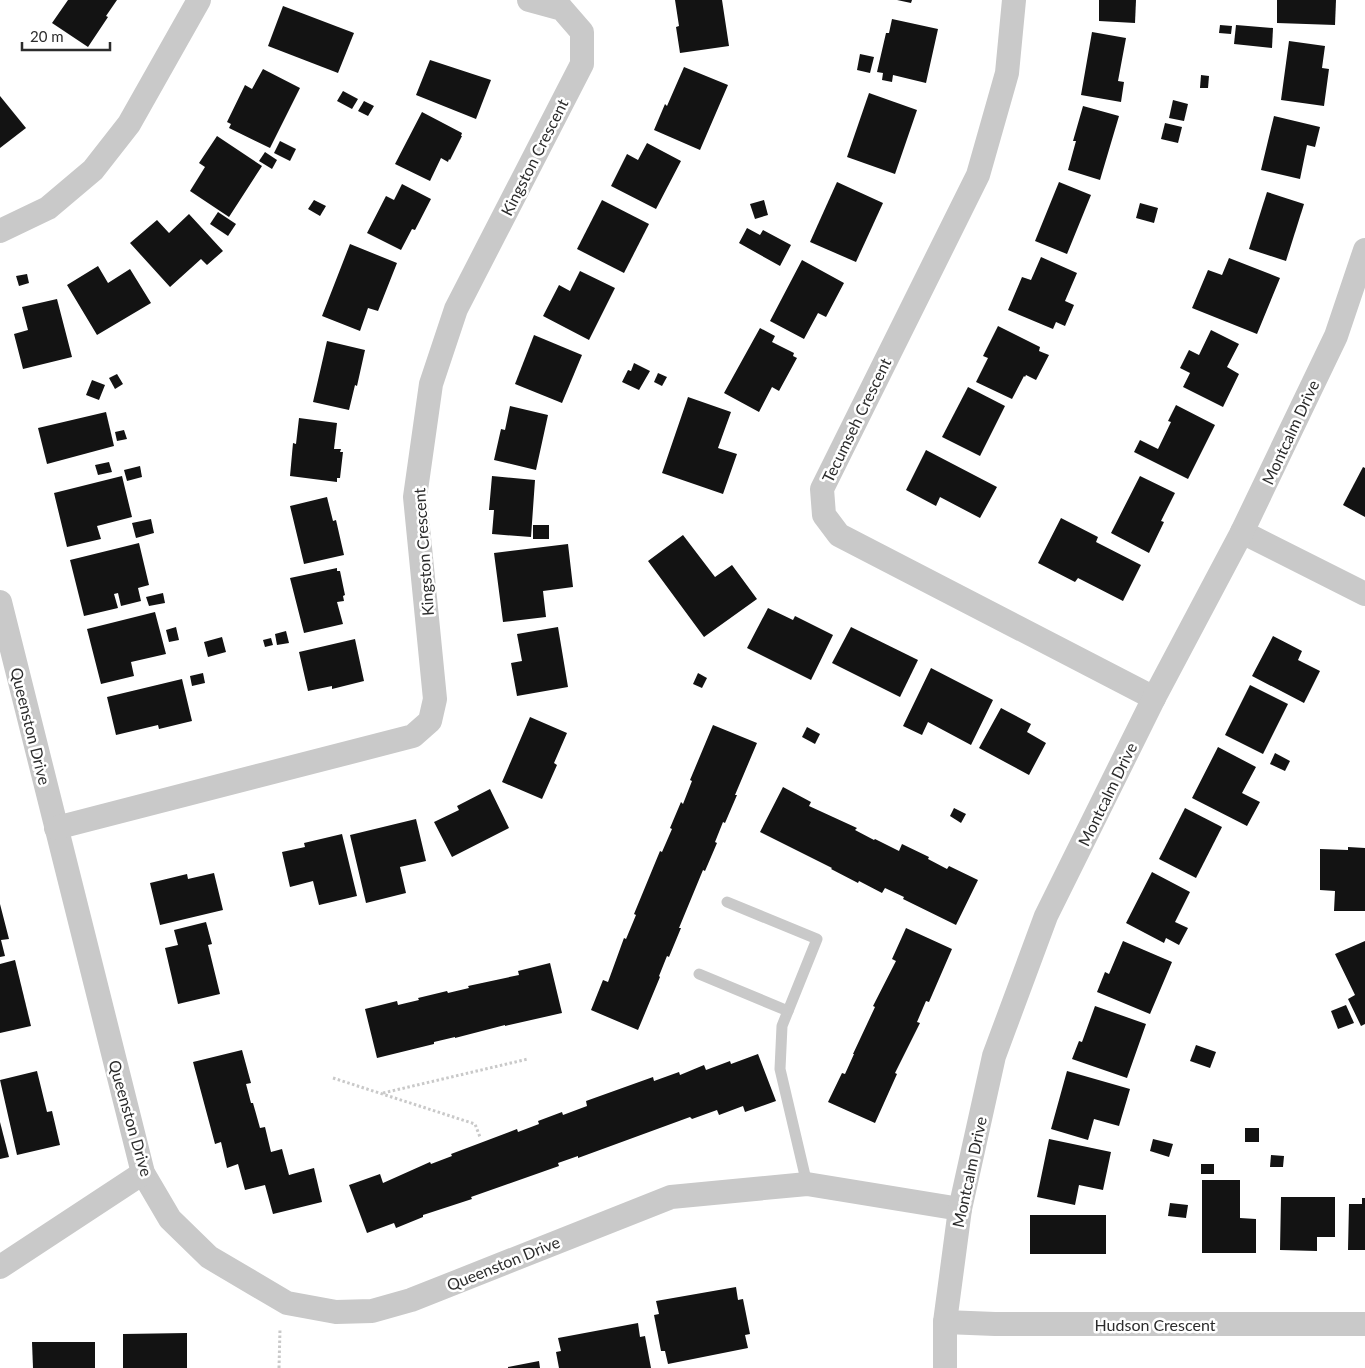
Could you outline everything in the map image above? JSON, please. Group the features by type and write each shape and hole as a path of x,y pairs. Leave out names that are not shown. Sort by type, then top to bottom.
{"street":[{"path":"0,231 48,208 93,170 129,124 199,0"},
{"name":"Kingston Crescent","path":"56,828 413,736 430,721 435,699 415,496 431,384 456,309 582,64 582,32 562,8 528,0"},
{"name":"Tecumseh Crescent","path":"1014,0 1007,74 978,175 822,489 824,515 839,535 1154,698"},
{"name":"Montcalm Drive","path":"945,1368 945,1322 960,1209 994,1056 1046,916 1154,698 1242,532 1336,336 1365,250"},
{"path":"1242,532 1365,594"},
{"name":"Queenston Drive","path":"0,602 143,1173 170,1219 209,1257 287,1303 336,1312 372,1311 411,1300 671,1197 807,1184 960,1209"},
{"path":"0,1267 143,1173"},
{"name":"Hudson Crescent","path":"945,1322 995,1324 1365,1324"}],"lane":[{"path":"727,902 817,939 782,1026 780,1069 807,1184"},
{"path":"699,974 788,1011"}],"path":[{"path":"382,1094 528,1059"},
{"path":"333,1078 475,1124 480,1137"},
{"path":"279,1368 280,1300"}],"building":[{"path":"68,0 117,0 88,47 52,23"},
{"path":"675,0 722,0 729,46 680,53 676,27 679,26"},
{"path":"897,0 912,0 911,3"},
{"path":"1099,0 1136,0 1135,23 1099,21"},
{"path":"1277,0 1336,0 1335,25 1277,23"},
{"path":"283,6 354,33 338,73 268,46"},
{"path":"892,19 938,29 926,83 893,75 892,82 882,80 883,73 877,72 886,33 889,33"},
{"path":"1220,25 1232,26 1231,34 1219,33"},
{"path":"1236,25 1273,28 1272,48 1234,44"},
{"path":"1092,32 1126,38 1118,81 1124,82 1121,102 1081,95"},
{"path":"1289,41 1325,46 1322,68 1329,69 1324,106 1281,100"},
{"path":"860,54 874,57 870,73 857,70"},
{"path":"430,60 491,80 476,119 416,95"},
{"path":"684,67 728,85 700,150 654,130"},
{"path":"263,69 300,88 270,148 229,128 231,124 227,122 245,85 252,89"},
{"path":"1201,75 1209,76 1208,88 1200,88"},
{"path":"343,91 358,99 352,109 337,101"},
{"path":"869,93 917,110 895,174 847,157"},
{"path":"0,96 26,128 0,148"},
{"path":"1173,100 1188,104 1184,121 1169,118"},
{"path":"364,101 374,106 368,116 358,111"},
{"path":"1083,106 1119,116 1100,180 1068,170 1076,141 1073,141"},
{"path":"422,112 462,133 450,160 448,162 441,158 430,181 395,164"},
{"path":"1274,116 1320,127 1315,147 1307,145 1300,179 1261,170"},
{"path":"1165,123 1182,127 1178,143 1161,139"},
{"path":"217,136 262,166 229,217 190,191 205,167 199,163"},
{"path":"280,141 296,149 290,161 274,153"},
{"path":"647,143 681,161 656,209 611,186 627,154 638,160"},
{"path":"265,152 277,160 272,169 259,161"},
{"path":"837,182 883,203 856,262 810,242"},
{"path":"1059,182 1091,195 1067,254 1035,241"},
{"path":"402,184 431,199 415,230 412,229 401,250 367,233 386,196 394,200"},
{"path":"1267,192 1304,204 1286,261 1249,249"},
{"path":"314,200 326,206 320,216 308,209"},
{"path":"602,200 649,224 624,273 577,249"},
{"path":"764,200 768,215 755,219 750,204"},
{"path":"1140,203 1158,208 1154,223 1136,218"},
{"path":"218,212 236,224 228,236 210,224"},
{"path":"189,214 223,251 207,265 201,259 170,287 130,243 157,220 169,233"},
{"path":"747,228 760,235 763,230 791,245 780,266 739,243"},
{"path":"350,244 397,263 378,311 368,308 360,331 322,316"},
{"path":"1041,257 1077,273 1065,301 1074,305 1065,326 1056,322 1053,329 1008,310 1022,277 1031,280"},
{"path":"1229,258 1280,278 1257,334 1192,308 1208,270 1222,275"},
{"path":"802,260 844,283 826,317 818,313 804,339 770,321"},
{"path":"98,266 108,283 130,269 151,303 97,335 67,285"},
{"path":"580,271 615,288 589,340 543,316 559,285 570,291"},
{"path":"27,274 29,283 19,286 16,276"},
{"path":"57,299 72,357 23,369 14,334 28,330 22,307"},
{"path":"998,326 1040,347 1039,351 1049,355 1036,380 1026,375 1024,376 1012,399 976,382 988,358 983,356"},
{"path":"760,328 775,336 772,342 794,353 793,356 797,358 779,391 772,387 759,412 724,393"},
{"path":"1211,330 1239,344 1227,367 1239,374 1223,407 1183,387 1190,373 1180,368 1189,350 1199,355"},
{"path":"534,335 582,355 562,403 515,384"},
{"path":"327,341 365,350 357,386 355,385 349,410 313,402"},
{"path":"634,363 650,371 639,390 622,382 628,370 631,371"},
{"path":"658,373 667,377 662,386 654,382"},
{"path":"117,374 123,384 115,389 109,378"},
{"path":"92,380 105,385 99,400 86,395"},
{"path":"968,387 1005,406 980,456 942,437"},
{"path":"688,397 731,412 718,448 737,454 723,494 662,473"},
{"path":"1176,405 1215,425 1188,479 1134,452 1140,440 1158,449 1171,422 1168,421"},
{"path":"510,406 548,415 536,470 494,460 501,429 505,430"},
{"path":"106,412 114,446 47,464 38,428"},
{"path":"299,418 337,423 334,449 341,449 340,452 343,452 340,478 337,478 337,482 290,476 293,443 296,444"},
{"path":"124,430 127,439 117,441 115,432"},
{"path":"926,450 997,487 980,518 940,497 936,506 906,490"},
{"path":"109,462 112,472 98,475 95,465"},
{"path":"140,466 142,477 127,481 124,470"},
{"path":"1363,467 1365,468 1365,517 1343,505"},
{"path":"122,476 132,517 97,526 101,539 67,547 54,493"},
{"path":"492,476 535,480 531,537 492,534 494,510 489,510"},
{"path":"1140,476 1175,493 1161,521 1164,522 1149,553 1111,533"},
{"path":"327,497 333,521 336,520 344,555 304,564 290,506"},
{"path":"1061,518 1098,537 1096,542 1141,565 1123,601 1078,578 1075,582 1038,563"},
{"path":"151,519 154,533 136,538 132,523"},
{"path":"533,525 549,525 549,539 533,539"},
{"path":"683,535 715,577 732,565 757,599 704,637 648,561"},
{"path":"139,543 149,585 138,588 141,601 121,606 118,593 114,594 118,608 84,616 70,560"},
{"path":"568,544 573,587 543,591 546,617 503,622 494,553"},
{"path":"337,568 337,571 340,571 345,595 343,596 344,601 337,602 343,624 304,633 290,578"},
{"path":"163,593 165,603 149,606 146,597"},
{"path":"768,608 793,620 795,616 833,635 811,680 747,648"},
{"path":"155,612 166,654 131,662 134,676 101,684 87,629"},
{"path":"176,627 179,640 169,642 166,630"},
{"path":"558,627 568,687 517,696 511,663 522,661 517,634"},
{"path":"851,627 918,660 900,697 832,663"},
{"path":"286,631 289,643 277,645 275,634"},
{"path":"1273,636 1302,651 1298,660 1320,671 1304,703 1252,676"},
{"path":"222,637 226,652 208,657 204,642"},
{"path":"271,638 273,645 265,647 263,640"},
{"path":"355,639 364,681 332,689 332,686 308,691 299,652"},
{"path":"931,668 993,700 971,745 928,722 922,735 903,726"},
{"path":"203,673 205,683 192,686 190,676"},
{"path":"698,673 707,678 702,688 693,684"},
{"path":"182,679 192,721 159,729 158,725 116,735 107,697"},
{"path":"1250,685 1288,704 1263,754 1225,735"},
{"path":"1001,708 1031,724 1027,732 1046,743 1029,775 979,748"},
{"path":"530,717 567,733 554,763 557,765 542,799 502,782"},
{"path":"713,725 757,743 735,795 737,795 715,842 717,843 705,871 703,870 679,928 681,928 669,957 667,956 638,1030 591,1010 603,980 608,982 660,851 662,852 672,829 670,828 681,802 683,804 692,781 690,780"},
{"path":"807,727 820,734 815,744 802,737"},
{"path":"1218,747 1256,767 1242,793 1260,802 1247,826 1192,798"},
{"path":"1275,753 1290,761 1285,771 1270,764"},
{"path":"783,787 811,802 809,806 857,828 855,830 874,840 899,851 902,844 929,857 928,859 947,869 949,866 978,880 956,925 885,888 882,893 859,881 858,883 760,832"},
{"path":"490,789 509,828 452,857 434,822 459,810 457,806"},
{"path":"954,808 966,814 961,823 950,816"},
{"path":"1185,808 1222,827 1196,878 1159,859"},
{"path":"416,819 426,861 400,867 406,893 366,903 350,835"},
{"path":"342,834 357,896 319,905 313,881 290,887 282,852 305,847 304,843"},
{"path":"1348,847 1365,848 1365,911 1334,911 1335,891 1320,890 1320,849 1348,850"},
{"path":"1152,872 1190,892 1175,922 1188,928 1179,945 1166,938 1164,943 1126,923"},
{"path":"214,873 223,910 160,925 150,883 187,874 188,879"},
{"path":"0,904 9,939 1,940 5,956 0,957"},
{"path":"206,922 212,944 208,945 220,994 178,1004 165,948 178,945 174,930"},
{"path":"906,928 952,949 929,1002 926,1001 917,1022 920,1023 895,1073 897,1074 875,1123 828,1102 842,1073 845,1074 875,1007 873,1006 896,961 892,959"},
{"path":"1123,941 1172,962 1150,1014 1097,992 1105,972 1109,974"},
{"path":"1365,941 1365,1024 1361,1026 1348,999 1355,995 1335,954"},
{"path":"15,960 31,1026 0,1033 0,964"},
{"path":"550,963 562,1013 434,1042 434,1044 377,1058 365,1009 397,1001 398,1005 447,991 448,993 469,988 468,986 519,975 518,971"},
{"path":"1346,1005 1354,1023 1338,1029 1331,1011"},
{"path":"1095,1006 1146,1024 1127,1078 1072,1059 1079,1041 1082,1042"},
{"path":"1196,1045 1216,1052 1210,1068 1190,1061"},
{"path":"242,1050 251,1083 246,1084 251,1103 253,1103 260,1128 265,1127 271,1152 282,1149 289,1175 314,1168 322,1202 273,1214 265,1185 245,1190 238,1164 227,1168 221,1142 215,1144 193,1062"},
{"path":"758,1054 776,1101 745,1112 743,1106 719,1115 717,1110 692,1119 690,1117 578,1158 578,1156 558,1163 559,1166 471,1197 472,1199 423,1215 423,1217 396,1228 394,1223 367,1233 349,1185 380,1174 383,1183 430,1162 431,1164 452,1156 451,1154 517,1129 518,1132 539,1124 538,1121 562,1112 563,1115 587,1106 586,1101 653,1077 654,1081 679,1072 680,1075 704,1065 706,1070 730,1061 731,1064"},
{"path":"37,1071 47,1112 52,1111 60,1145 17,1155 0,1080"},
{"path":"1067,1071 1130,1089 1119,1126 1094,1119 1088,1140 1051,1129"},
{"path":"0,1122 9,1157 0,1159"},
{"path":"1245,1128 1259,1128 1259,1142 1245,1142"},
{"path":"1049,1139 1111,1152 1103,1190 1079,1185 1075,1205 1037,1197"},
{"path":"1153,1139 1173,1144 1169,1157 1150,1151"},
{"path":"1271,1155 1284,1156 1283,1167 1270,1167"},
{"path":"1201,1164 1214,1164 1214,1174 1201,1174"},
{"path":"1202,1180 1240,1180 1240,1218 1256,1219 1256,1253 1202,1253"},
{"path":"1281,1197 1335,1197 1335,1237 1317,1237 1317,1251 1280,1250"},
{"path":"1362,1198 1365,1198 1365,1250 1348,1250 1349,1204 1362,1204"},
{"path":"1170,1203 1188,1205 1186,1218 1168,1216"},
{"path":"1030,1215 1106,1215 1106,1254 1030,1254"},
{"path":"736,1287 738,1300 743,1299 750,1334 745,1335 748,1348 668,1364 665,1351 661,1351 654,1315 659,1314 656,1301"},
{"path":"638,1323 640,1337 645,1336 651,1368 559,1368 556,1352 561,1351 558,1338"},
{"path":"187,1333 187,1368 123,1368 123,1334"},
{"path":"32,1342 95,1342 95,1368 33,1368"},
{"path":"539,1361 540,1368 508,1368 508,1367"}]}
